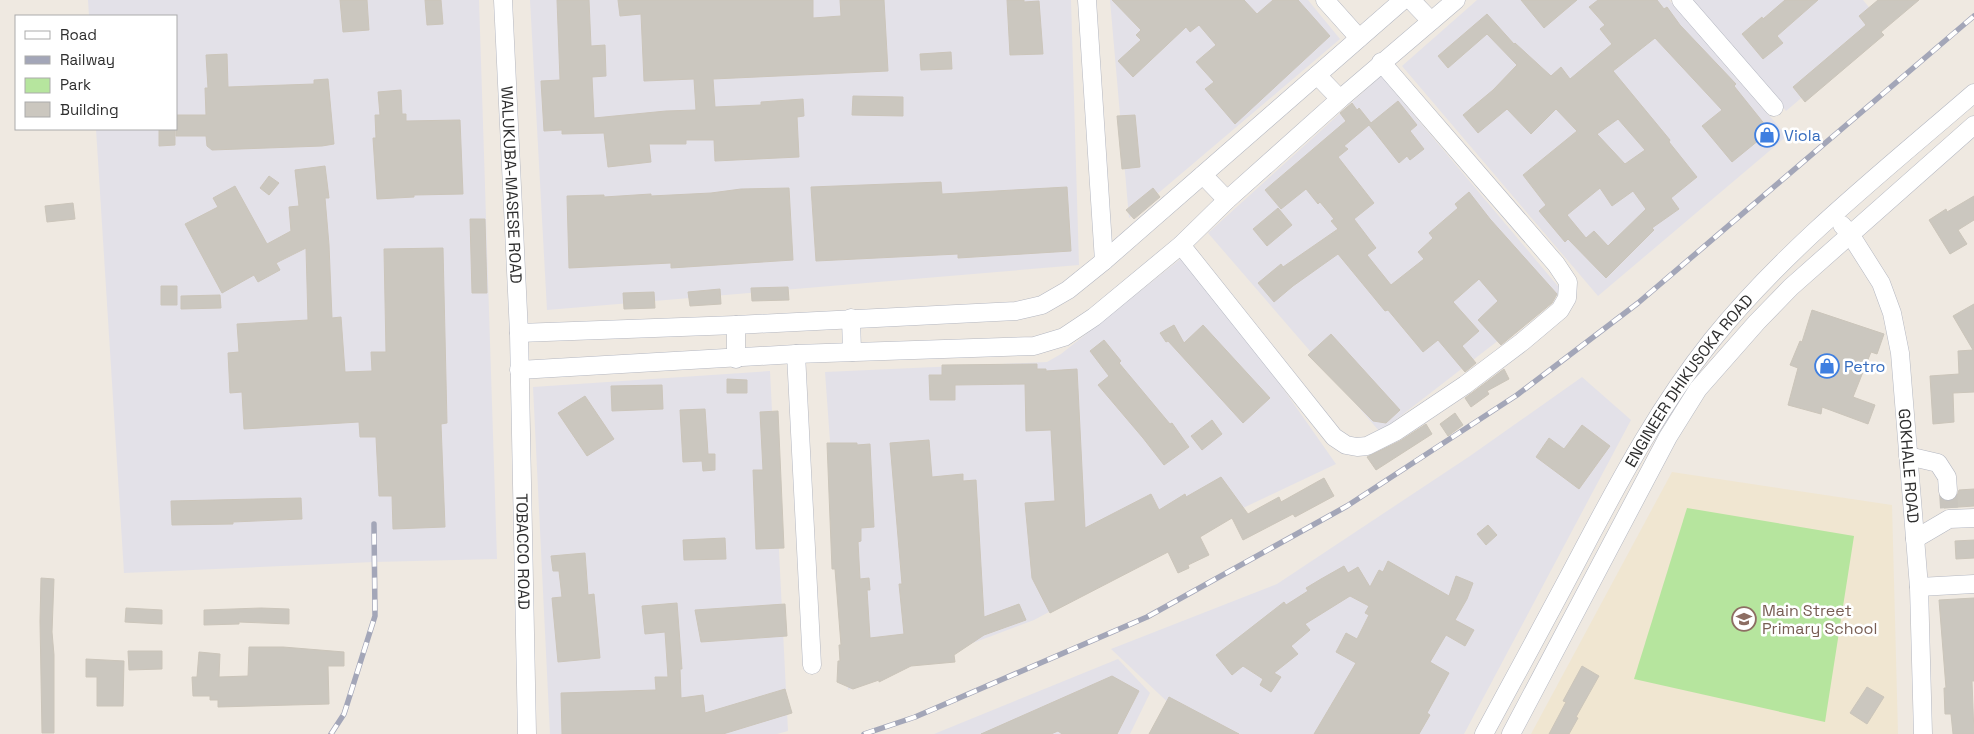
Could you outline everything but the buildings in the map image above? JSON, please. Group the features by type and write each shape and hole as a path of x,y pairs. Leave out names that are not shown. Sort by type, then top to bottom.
{"street":[{"name":"WALUKUBA-MASESE ROAD","path":"503,0 519,333 519,370"},
{"path":"1086,0 1104,261"},
{"path":"1325,0 1359,38"},
{"path":"519,333 736,325 1016,311 1042,305 1068,290 1104,261 1403,0"},
{"path":"1411,0 1430,21"},
{"path":"519,370 736,359 796,354 1034,346 1064,337 1094,317 1181,245 1227,200 1340,99 1456,0"},
{"path":"1681,0 1774,107"},
{"path":"1181,245 1334,437 1346,445 1357,447 1368,446 1395,432 1457,390 1522,342 1560,310 1566,298 1568,282 1556,264 1382,62"},
{"path":"1317,74 1340,99"},
{"name":"ENGINEER DHIKUSOKA ROAD","path":"1484,734 1632,458 1662,409 1712,340 1757,287 1834,215 1974,92"},
{"name":"ENGINEER DHIKUSOKA ROAD","path":"1511,734 1668,437 1698,389 1784,294 1974,125"},
{"path":"1202,175 1227,200"},
{"name":"GOKHALE ROAD","path":"1834,215 1850,234 1881,284 1892,313 1900,352 1919,587 1923,734"},
{"path":"851,318 852,352"},
{"path":"736,325 736,359"},
{"path":"796,354 812,665"},
{"name":"TOBACCO ROAD","path":"519,370 527,734"},
{"path":"1908,456 1938,463 1947,477 1949,506 1915,539"},
{"path":"1949,506 1974,518"},
{"path":"1919,587 1974,584"}],"shaded area":[{"path":"88,0 479,0 497,559 374,562 124,573 96,130 178,130 178,15 89,15"},
{"path":"530,0 1071,0 1079,265 547,310"},
{"path":"1110,0 1308,0 1340,39 1129,218"},
{"path":"1477,0 1669,0 1787,136 1598,296 1402,66"},
{"path":"1691,0 1863,0 1885,27 1786,111"},
{"path":"1381,76 1562,291 1380,432 1208,233"},
{"path":"1188,253 1336,464 1241,509 1034,620 848,690 825,372 1047,362 1061,354"},
{"path":"770,371 788,731 777,734 550,734 533,387"},
{"path":"1582,377 1631,420 1464,734 1161,734 1174,708 1111,649 1277,584 1470,456"},
{"name":"Main Street Primary School","path":"1672,472 1892,505 1898,734 1531,734"},
{"path":"1118,659 1150,693 1130,734 934,734"}],"green space":[{"path":"1687,508 1854,536 1825,722 1634,679"}],"tunnel":[{"path":"1948,491 1949,508"}],"railway":[{"path":"864,734 915,717 1147,617 1347,506 1517,395 1638,303 1974,16"},
{"path":"331,734 344,714 375,616 374,524"}],"place":[{"name":"Viola","path":"1767,135"},
{"name":"Petro","path":"1827,366"},
{"name":"Main Street Primary School","path":"1744,619"}]}
